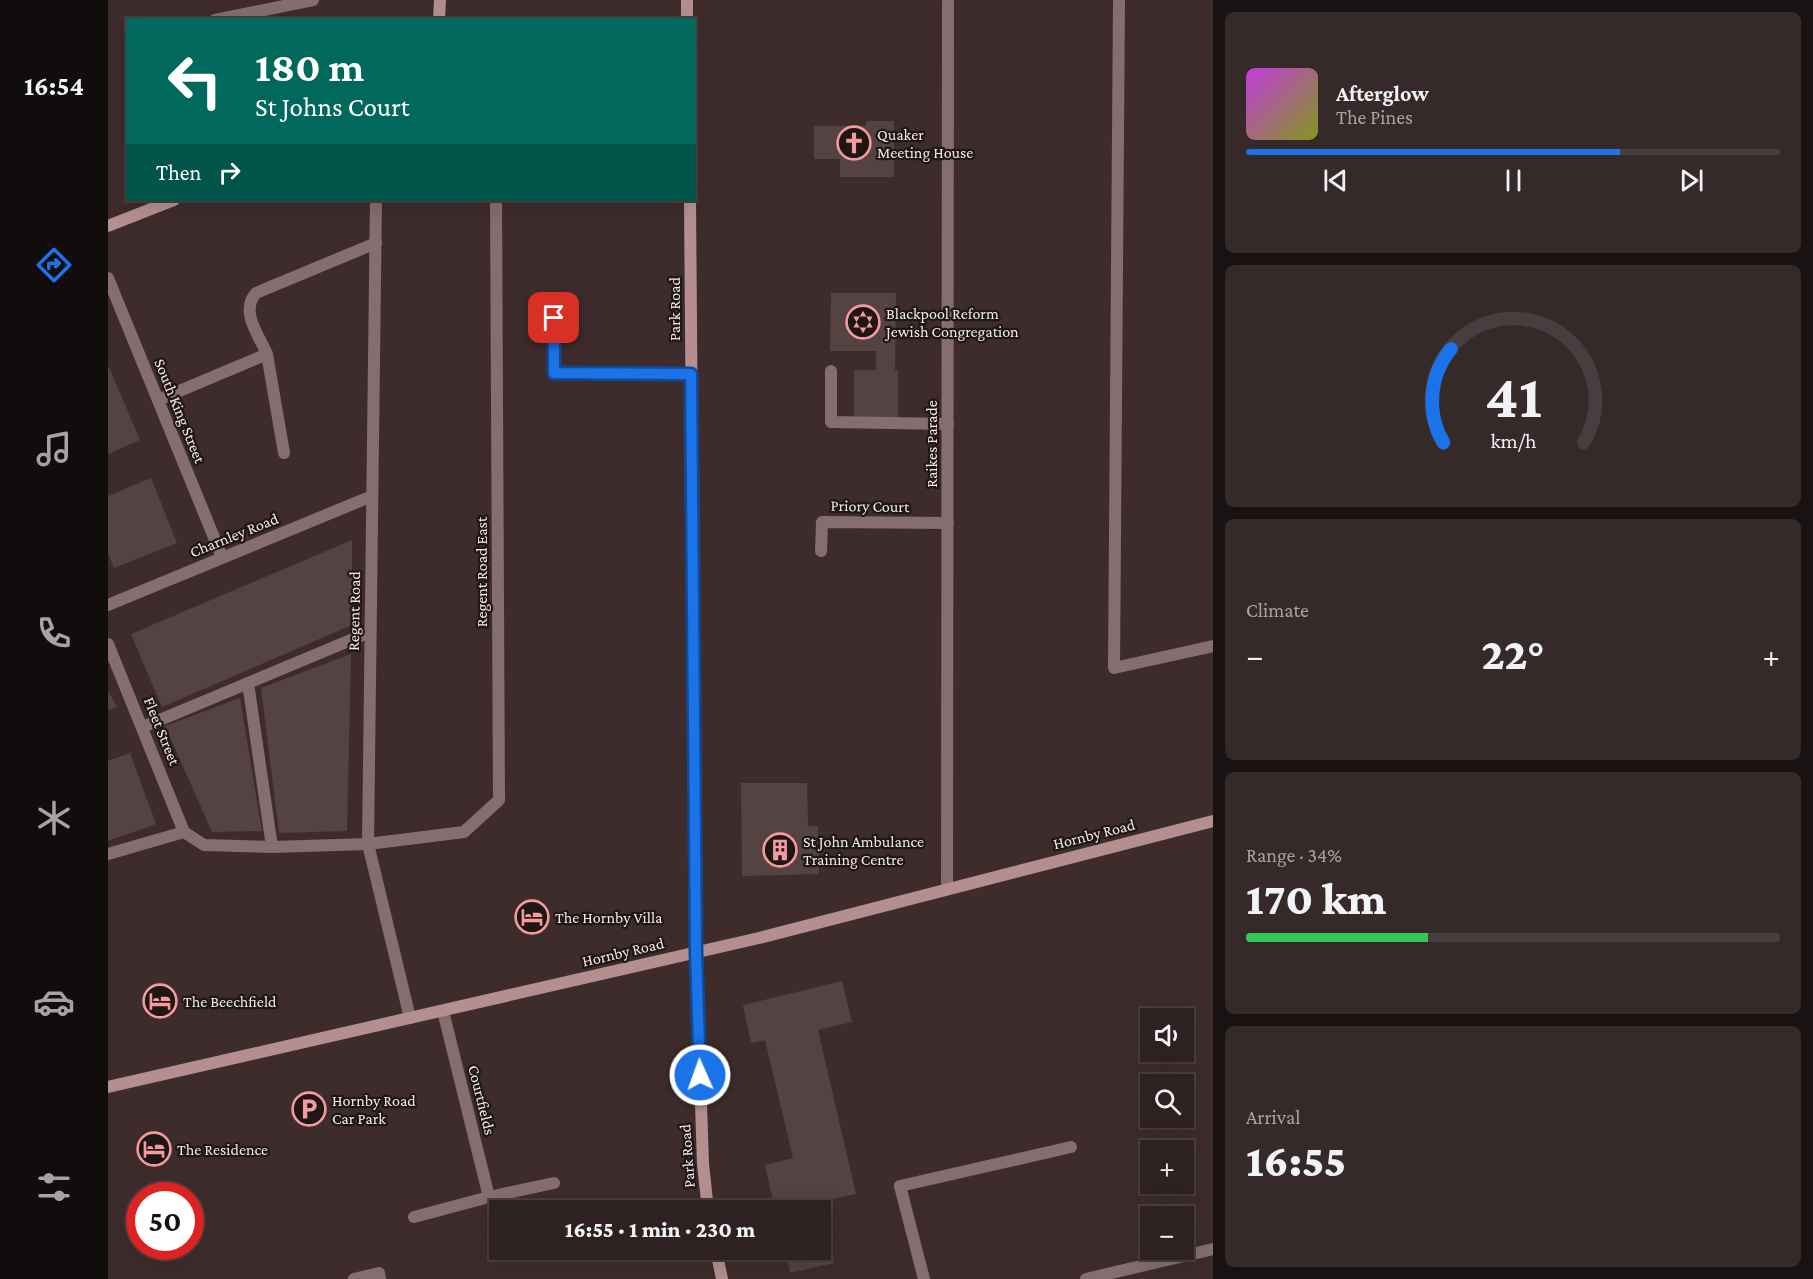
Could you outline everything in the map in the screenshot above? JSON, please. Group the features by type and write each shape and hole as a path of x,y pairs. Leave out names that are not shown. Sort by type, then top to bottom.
{"main road":[{"path":"439,18 440,0"},
{"path":"687,0 687,18"},
{"path":"108,226 171,201"},
{"name":"Park Road","path":"690,201 696,953 703,1164 707,1200"},
{"name":"Hornby Road","path":"108,1087 696,953 1213,821"},
{"path":"718,1260 722,1279"}],"street":[{"path":"225,18 313,0"},
{"name":"Raikes Parade","path":"947,889 948,0"},
{"path":"1119,0 1114,668 1213,646"},
{"name":"Regent Road","path":"376,201 368,844 410,1018"},
{"name":"Regent Road East","path":"184,832 204,845 272,847 368,844 464,832 499,800 496,201"},
{"path":"284,453 267,354 248,310 250,300 256,293 376,243"},
{"name":"South King Street","path":"108,278 222,557"},
{"path":"554,318 554,373 691,374"},
{"path":"158,400 267,354"},
{"path":"831,371 831,422 948,424"},
{"name":"Charnley Road","path":"108,605 372,496"},
{"name":"Priory Court","path":"821,551 822,522 948,523"},
{"path":"143,727 370,632"},
{"name":"Fleet Street","path":"108,644 184,832"},
{"path":"248,683 272,847"},
{"path":"108,854 184,832"},
{"name":"Courtfields","path":"443,1011 489,1197"},
{"path":"924,1279 900,1186 1071,1147"},
{"path":"414,1216 554,1183"},
{"path":"1086,1279 1213,1249"},
{"path":"354,1279 379,1274 380,1279"}],"building":[{"name":"Quaker Meeting House","path":"866,121 894,121 894,177 840,177 840,159 814,159 814,126 866,126"},
{"name":"Blackpool Reform Jewish Congregation","path":"831,293 896,293 895,370 898,370 898,419 857,420 854,416 854,370 876,370 876,351 830,351"},
{"path":"108,365 140,440 108,454"},
{"path":"151,478 177,543 114,568 108,553 108,496"},
{"path":"352,540 352,625 162,707 131,634"},
{"path":"351,654 347,831 279,833 261,688"},
{"path":"108,691 117,707 108,710"},
{"path":"240,698 262,831 212,832 165,726"},
{"path":"130,753 156,824 108,841 108,761"},
{"name":"St John Ambulance Training Centre","path":"741,783 807,783 808,826 818,826 819,874 742,876"},
{"path":"842,981 852,1022 818,1030 856,1194 829,1200 773,1200 765,1165 793,1158 765,1040 751,1043 743,1005"},
{"path":"831,1250 834,1263 790,1273 787,1260 831,1260"}],"place":[{"name":"Quaker Meeting House","path":"854,143"},
{"name":"Blackpool Reform Jewish Congregation","path":"863,322"},
{"name":"St John Ambulance Training Centre","path":"780,850"},
{"name":"The Hornby Villa","path":"532,917"},
{"name":"The Beechfield","path":"160,1001"},
{"name":"Hornby Road Car Park","path":"309,1109"},
{"name":"The Residence","path":"154,1149"}],"route":[{"path":"554,318 554,373 691,374 696,953 700,1075"}]}
